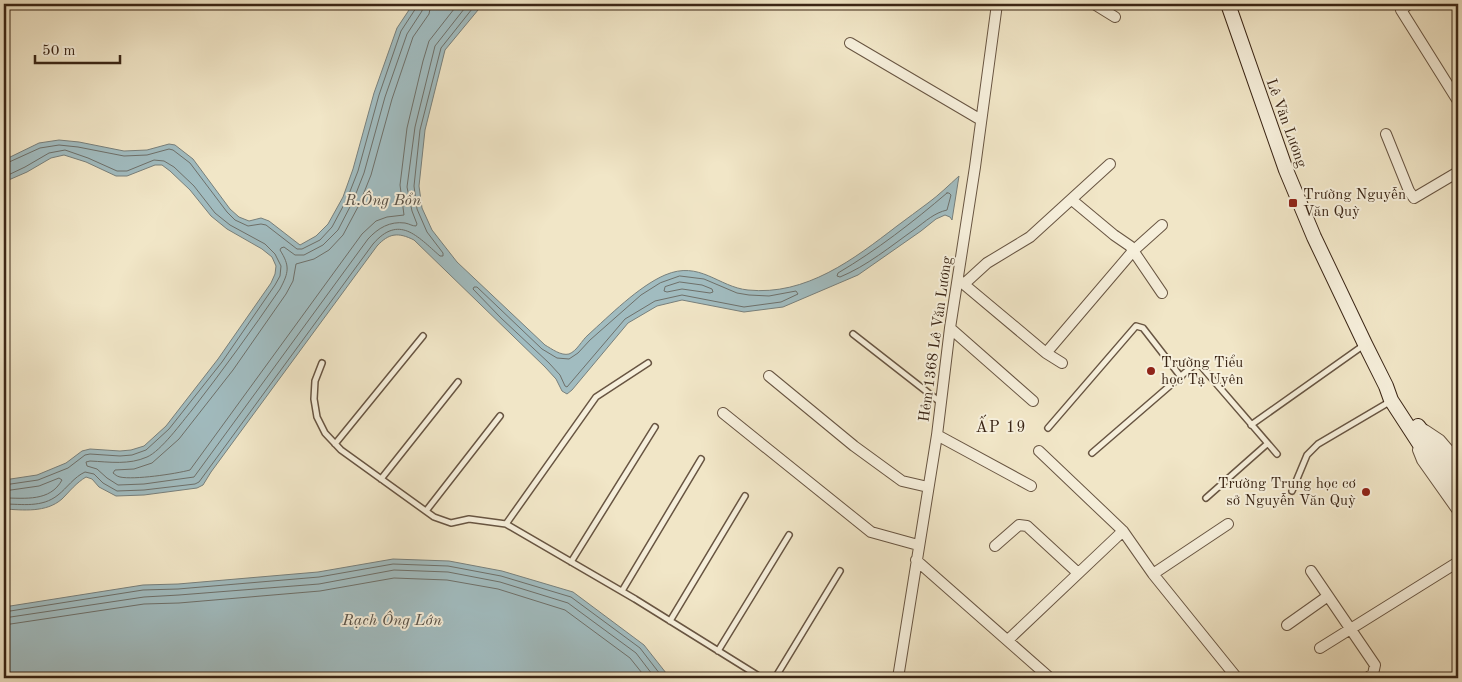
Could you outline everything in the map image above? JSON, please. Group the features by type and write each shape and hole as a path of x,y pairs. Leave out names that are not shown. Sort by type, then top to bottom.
{"main road":[{"name":"Lê Văn Lương","path":"1228,4 1286,170 1314,237 1386,386 1391,401 1427,439 1457,485"},
{"name":"Lê Văn Lương","path":"1386,386 1396,394 1413,426"}],"street":[{"name":"Hẻm 1368 Lê Văn Lương","path":"898,678 937,435 950,328 961,281 996,4"},
{"path":"1094,4 1116,17"},
{"path":"1409,4 1401,10 1458,101"},
{"path":"850,43 981,120"},
{"path":"1386,134 1409,191 1414,198 1458,172"},
{"path":"1062,363 1046,353 961,281 1030,237 1110,164"},
{"path":"1072,200 1130,246 1162,293"},
{"path":"1046,353 1133,251 1162,224"},
{"path":"950,328 1033,401"},
{"path":"770,376 854,446 902,481 928,487"},
{"path":"723,414 871,532 918,545"},
{"name":"Lê Văn Lương","path":"1413,426 1440,440 1458,462"},
{"name":"Lê Văn Lương","path":"1413,426 1422,460 1458,511"},
{"path":"937,435 1031,486"},
{"path":"1039,451 1122,531 1153,574 1237,678"},
{"path":"1153,574 1228,524"},
{"path":"995,546 1019,525 1027,526 1078,573"},
{"path":"1008,640 1122,531"},
{"path":"916,560 1050,678"},
{"path":"1320,648 1458,562"},
{"path":"1311,571 1375,665 1373,674 1367,678"},
{"path":"1287,625 1328,596"}],"lane":[{"path":"1048,428 1136,326 1143,328 1181,377"},
{"path":"853,334 940,402"},
{"path":"335,444 423,336"},
{"path":"1251,425 1365,344"},
{"path":"322,363 315,381 314,399 317,417 325,433 341,450 426,512 434,517 451,522 469,519 506,524 622,591 762,678"},
{"path":"506,524 596,397 648,363"},
{"path":"1092,453 1195,364 1201,366 1277,454"},
{"path":"381,479 458,382"},
{"path":"1292,491 1307,455 1318,444 1391,401"},
{"path":"426,512 500,416"},
{"path":"571,562 655,427"},
{"path":"1206,498 1268,444"},
{"path":"622,591 702,460"},
{"path":"670,621 745,496"},
{"path":"718,651 789,535"},
{"path":"775,678 840,571"}],"water":[{"name":"R.Ông Bổn","path":"413,4 483,4 445,50 425,130 419,186 422,208 432,230 457,262 545,345 560,353 572,353 588,335 645,286 677,271 699,272 737,288 748,290 790,287 828,273 864,251 932,200 959,176 952,220 945,215 936,219 858,275 783,307 744,312 682,300 657,306 628,323 567,394 562,391 556,379 545,367 414,240 398,235 390,236 377,246 203,485 197,488 144,495 116,496 99,487 92,479 86,477 76,484 62,499 49,507 34,510 4,509 4,480 37,475 66,463 82,451 90,449 120,451 144,446 166,426 218,359 271,283 276,266 272,257 262,249 227,229 211,216 190,190 162,165 155,165 127,176 116,176 86,162 64,155 51,158 27,172 4,182 4,160 39,143 59,140 124,151 147,150 169,144 175,145 193,159 230,209 239,217 249,221 261,218 269,221 300,245 316,236 328,224 343,197 353,169 374,93 397,28"},
{"name":"Rạch Ông Lớn","path":"393,559 449,561 502,571 573,592 644,645 670,678 4,678 4,607 143,585 178,584 318,572"}],"place":[{"name":"Trường Nguyễn Văn Quỳ","path":"1293,203"},
{"name":"Trường Tiểu học Tạ Uyên","path":"1151,371"},
{"name":"Trường Trung học cơ sở Nguyễn Văn Quỳ","path":"1366,492"}],"district":[{"name":"ẤP 19","path":"1001,426"}]}
